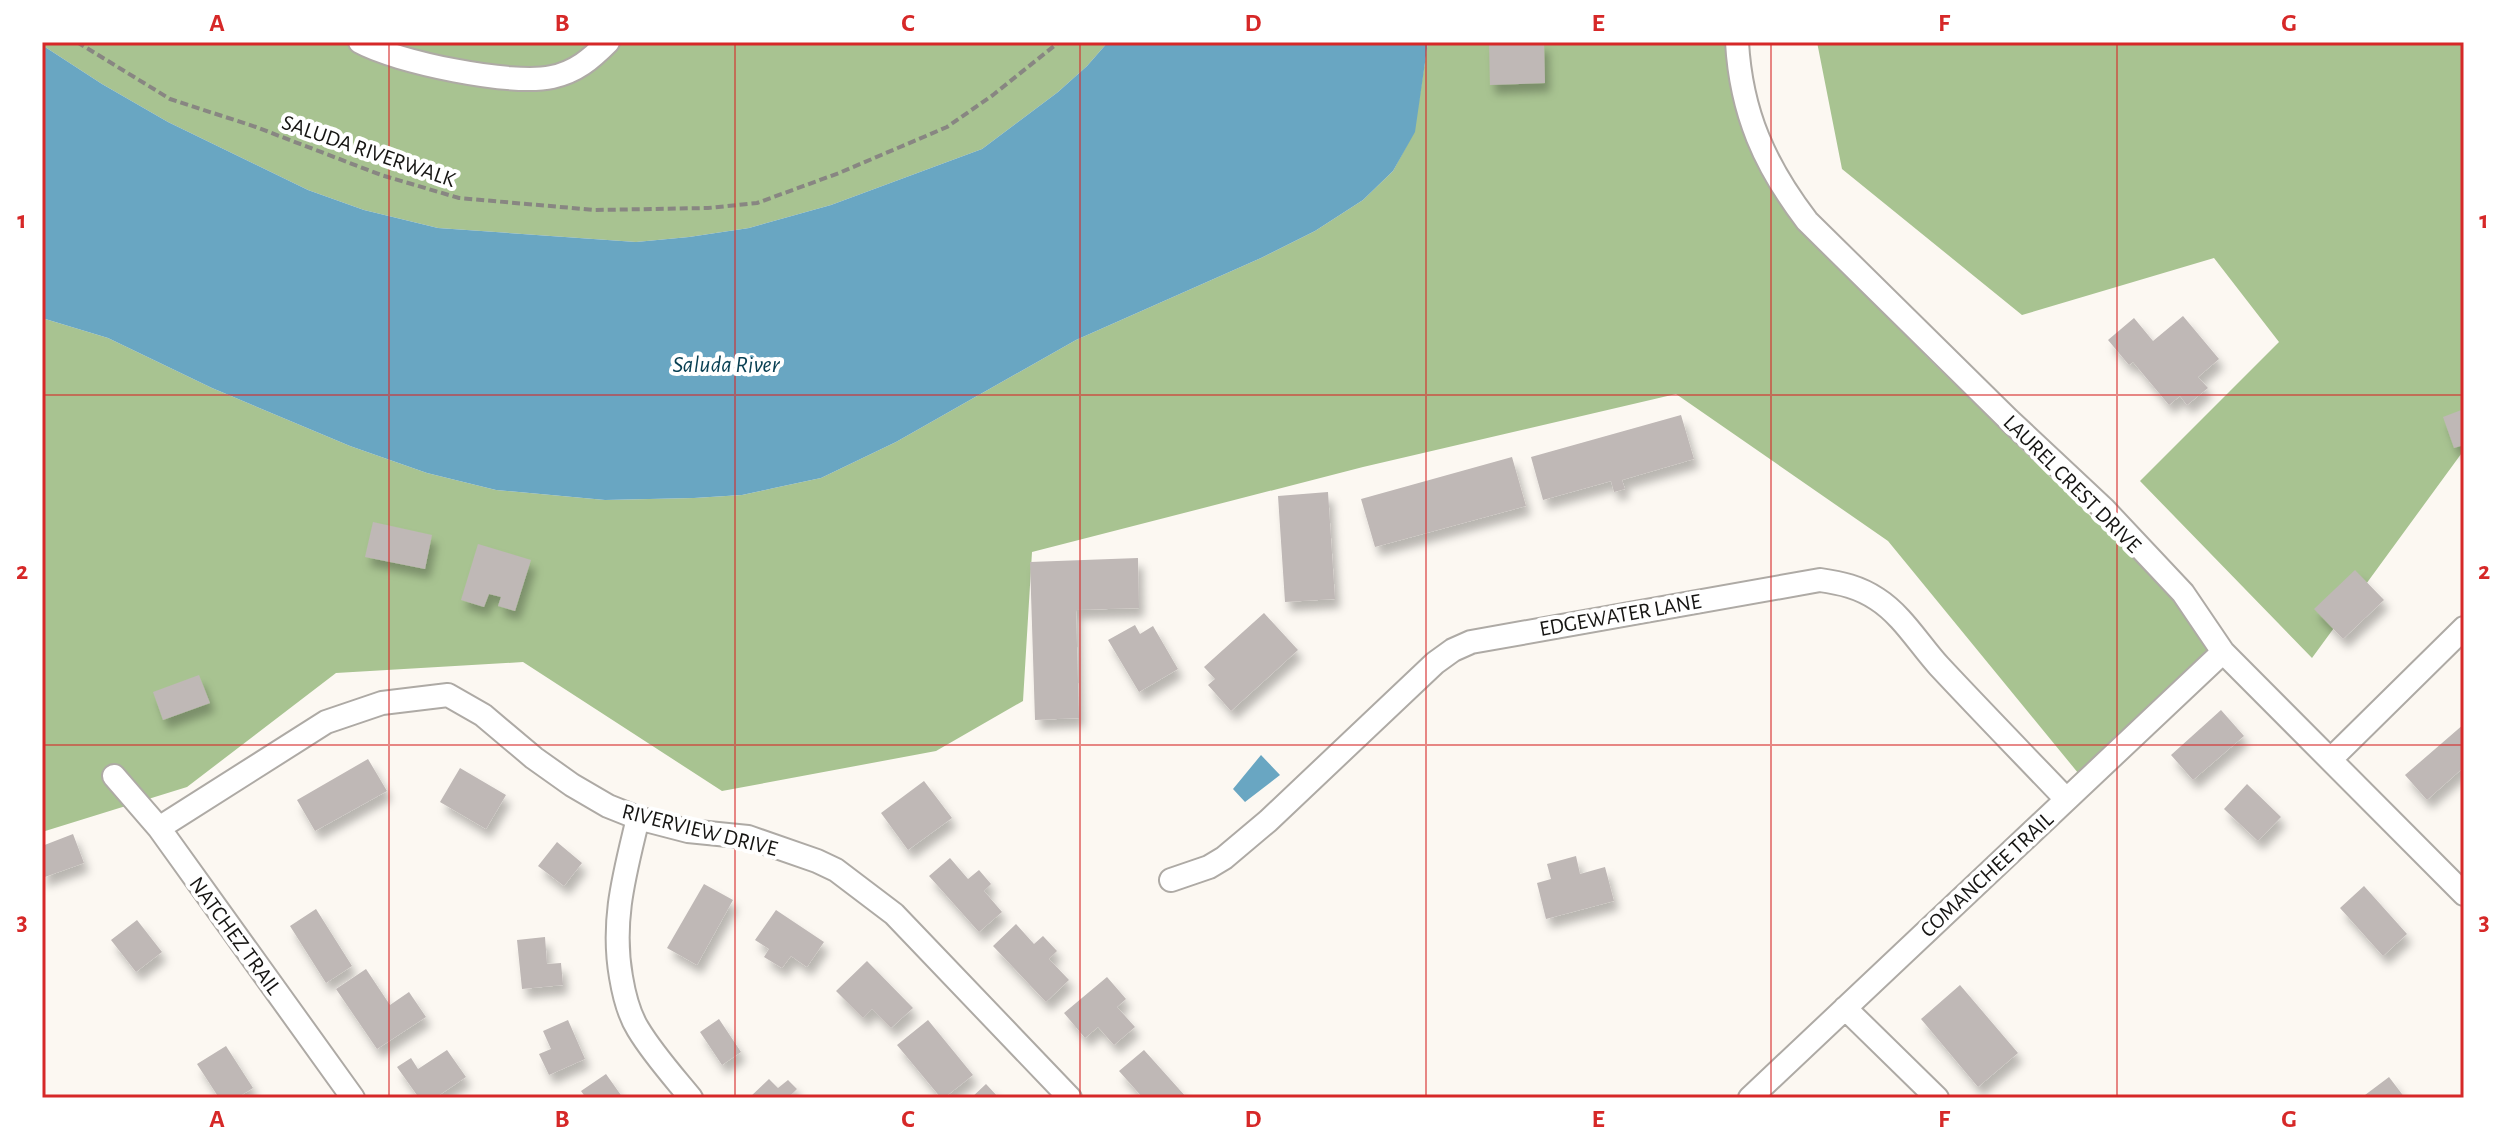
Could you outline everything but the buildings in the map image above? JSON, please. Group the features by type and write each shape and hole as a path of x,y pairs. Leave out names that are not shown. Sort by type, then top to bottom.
{"street":[{"path":"360,42 465,73 538,79 583,66 608,42"},
{"name":"LAUREL CREST DRIVE","path":"1737,42 1745,98 1756,137 1783,190 1807,221 2104,509 2183,593 2223,652 2332,758 2464,894"},
{"name":"EDGEWATER LANE","path":"1171,880 1209,867 1224,858 1268,821 1435,663 1453,650 1471,642 1820,580 1858,588 1879,600 2066,799"},
{"path":"2332,758 2464,628"},
{"name":"COMANCHEE TRAIL","path":"1750,1098 2223,652"},
{"name":"RIVERVIEW DRIVE","path":"159,828 326,722 382,703 448,695 483,715 534,758 608,806 638,818 688,831 748,837 836,870 894,914 1070,1098"},
{"name":"NATCHEZ TRAIL","path":"114,776 159,828 353,1098"},
{"path":"638,818 619,896 616,949 626,1003 636,1027 691,1098"},
{"path":"1845,1008 1937,1098"}],"path":[{"name":"SALUDA RIVERWALK","path":"77,42 170,99 256,127 381,175 459,198 595,210 708,208 757,203 839,173 947,127 1059,42"}],"green space":[{"path":"42,42 1108,42 1058,92 982,149 831,205 749,228 636,242 438,228 364,210 308,190 168,122 102,84 42,45"},
{"path":"1428,42 1744,42 1765,159 1926,356 2231,653 2083,779 1888,541 1676,394 1363,467 1032,552 1023,701 936,751 722,791 523,662 336,673 187,787 42,832 42,318 108,338 212,388 350,446 427,473 496,490 605,500 742,495 821,478 896,442 1076,340 1261,258 1315,231 1363,200 1393,171 1414,132"},
{"path":"1817,42 2464,42 2464,450 2312,658 2140,481 2279,342 2214,258 2022,315 1842,169"}],"water":[{"name":"Saluda River","path":"1108,42 1428,42 1415,132 1393,171 1363,200 1315,231 1261,258 1076,340 896,442 821,478 742,495 694,498 605,500 496,490 427,473 350,446 212,388 108,338 42,318 42,45 168,122 308,190 364,210 438,228 636,242 749,228 831,205 982,149 1058,92"},
{"path":"1261,755 1280,775 1245,802 1233,789"}]}
